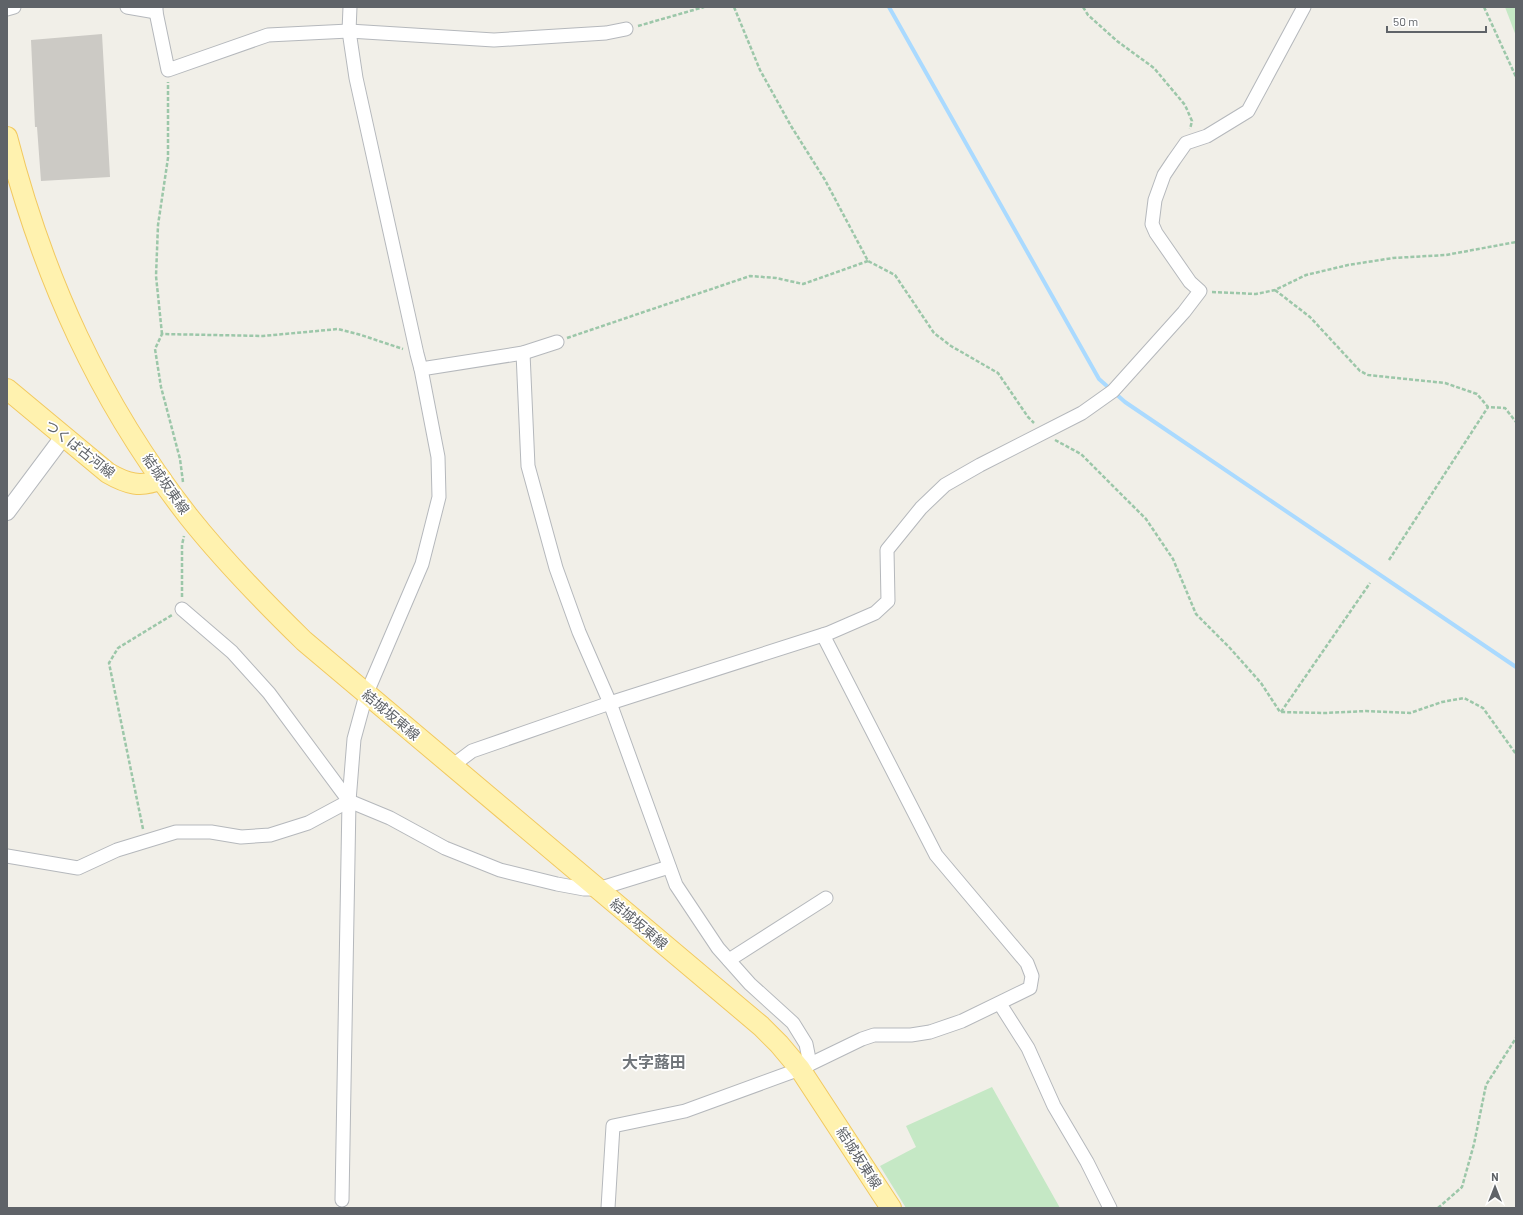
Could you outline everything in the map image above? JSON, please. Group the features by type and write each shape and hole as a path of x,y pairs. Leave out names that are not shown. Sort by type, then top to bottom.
{"main road":[{"name":"結城坂東線","path":"7,137 18,180 32,224 64,308 82,347 117,413 188,516 249,587 304,641 366,695 761,1026 779,1044 805,1066 891,1208"},
{"name":"つくば古河線","path":"7,389 108,473 131,484 152,483 161,478"}],"street":[{"path":"7,9 14,7"},
{"path":"127,7 156,9 168,70 268,35 349,31 494,40 606,33 626,29"},
{"path":"342,1200 349,801 354,739 366,695 422,564 439,497 438,457 421,369 416,354 356,78 349,31 350,7"},
{"path":"452,766 472,751 610,703 823,635 875,613 888,601 887,550 921,508 945,485 980,465 1082,414 1113,391 1184,312 1200,291 1190,282 1156,233 1152,224 1155,200 1164,175 1186,143 1207,136 1248,111 1304,7"},
{"path":"421,369 523,353 557,342"},
{"path":"523,353 528,466 556,568 579,632 610,703 676,885 711,937 729,960 750,984 793,1022 806,1044 805,1066"},
{"path":"7,512 63,437"},
{"path":"182,609 232,652 270,693 349,801 390,818 445,848 500,870 584,890 598,890 669,867"},
{"path":"608,1208 613,1126 685,1111 805,1066 862,1039 874,1035 911,1035 930,1032 962,1021 1000,1004 1030,988 1032,976 1027,963 936,855 823,635"},
{"path":"7,856 78,868 116,850 176,832 211,832 241,837 270,836 308,823 349,801"},
{"path":"729,960 826,898"},
{"path":"1000,1004 1028,1048 1054,1106 1087,1162 1110,1208"}],"path":[{"path":"626,29 704,7"},
{"path":"734,7 760,70 791,126 825,180 868,261 895,275 934,333 951,346 998,373 1028,416 1044,434 1081,454 1146,519 1173,559 1196,614 1229,647 1261,683 1280,712"},
{"path":"1083,7 1088,15 1117,41 1154,68 1185,105 1192,121 1186,143"},
{"path":"1484,7 1516,77"},
{"path":"162,334 156,276 158,225 168,158 168,70"},
{"path":"1200,291 1256,294 1275,290 1306,275 1348,265 1392,258 1446,255 1516,242"},
{"path":"557,342 750,276 776,278 803,284 868,261"},
{"path":"1275,290 1310,317 1360,371 1368,375 1445,383 1477,394 1488,407 1505,408 1516,422"},
{"path":"1389,560 1488,407"},
{"path":"1280,712 1370,583"},
{"path":"1280,712 1410,713 1442,702 1464,698 1483,708 1516,754"},
{"path":"1438,1208 1462,1187 1474,1144 1486,1085 1516,1038"}],"green space":[{"path":"1505,7 1516,7 1516,36"},
{"path":"992,1087 1060,1208 906,1208 880,1166 916,1147 906,1126"}],"building":[{"path":"102,34 110,177 41,181 37,127 35,127 31,40"}],"waterway":[{"path":"889,7 1099,379 1125,402 1516,667"}],"district":[{"name":"大字蕗田","path":"654,1062"}]}
